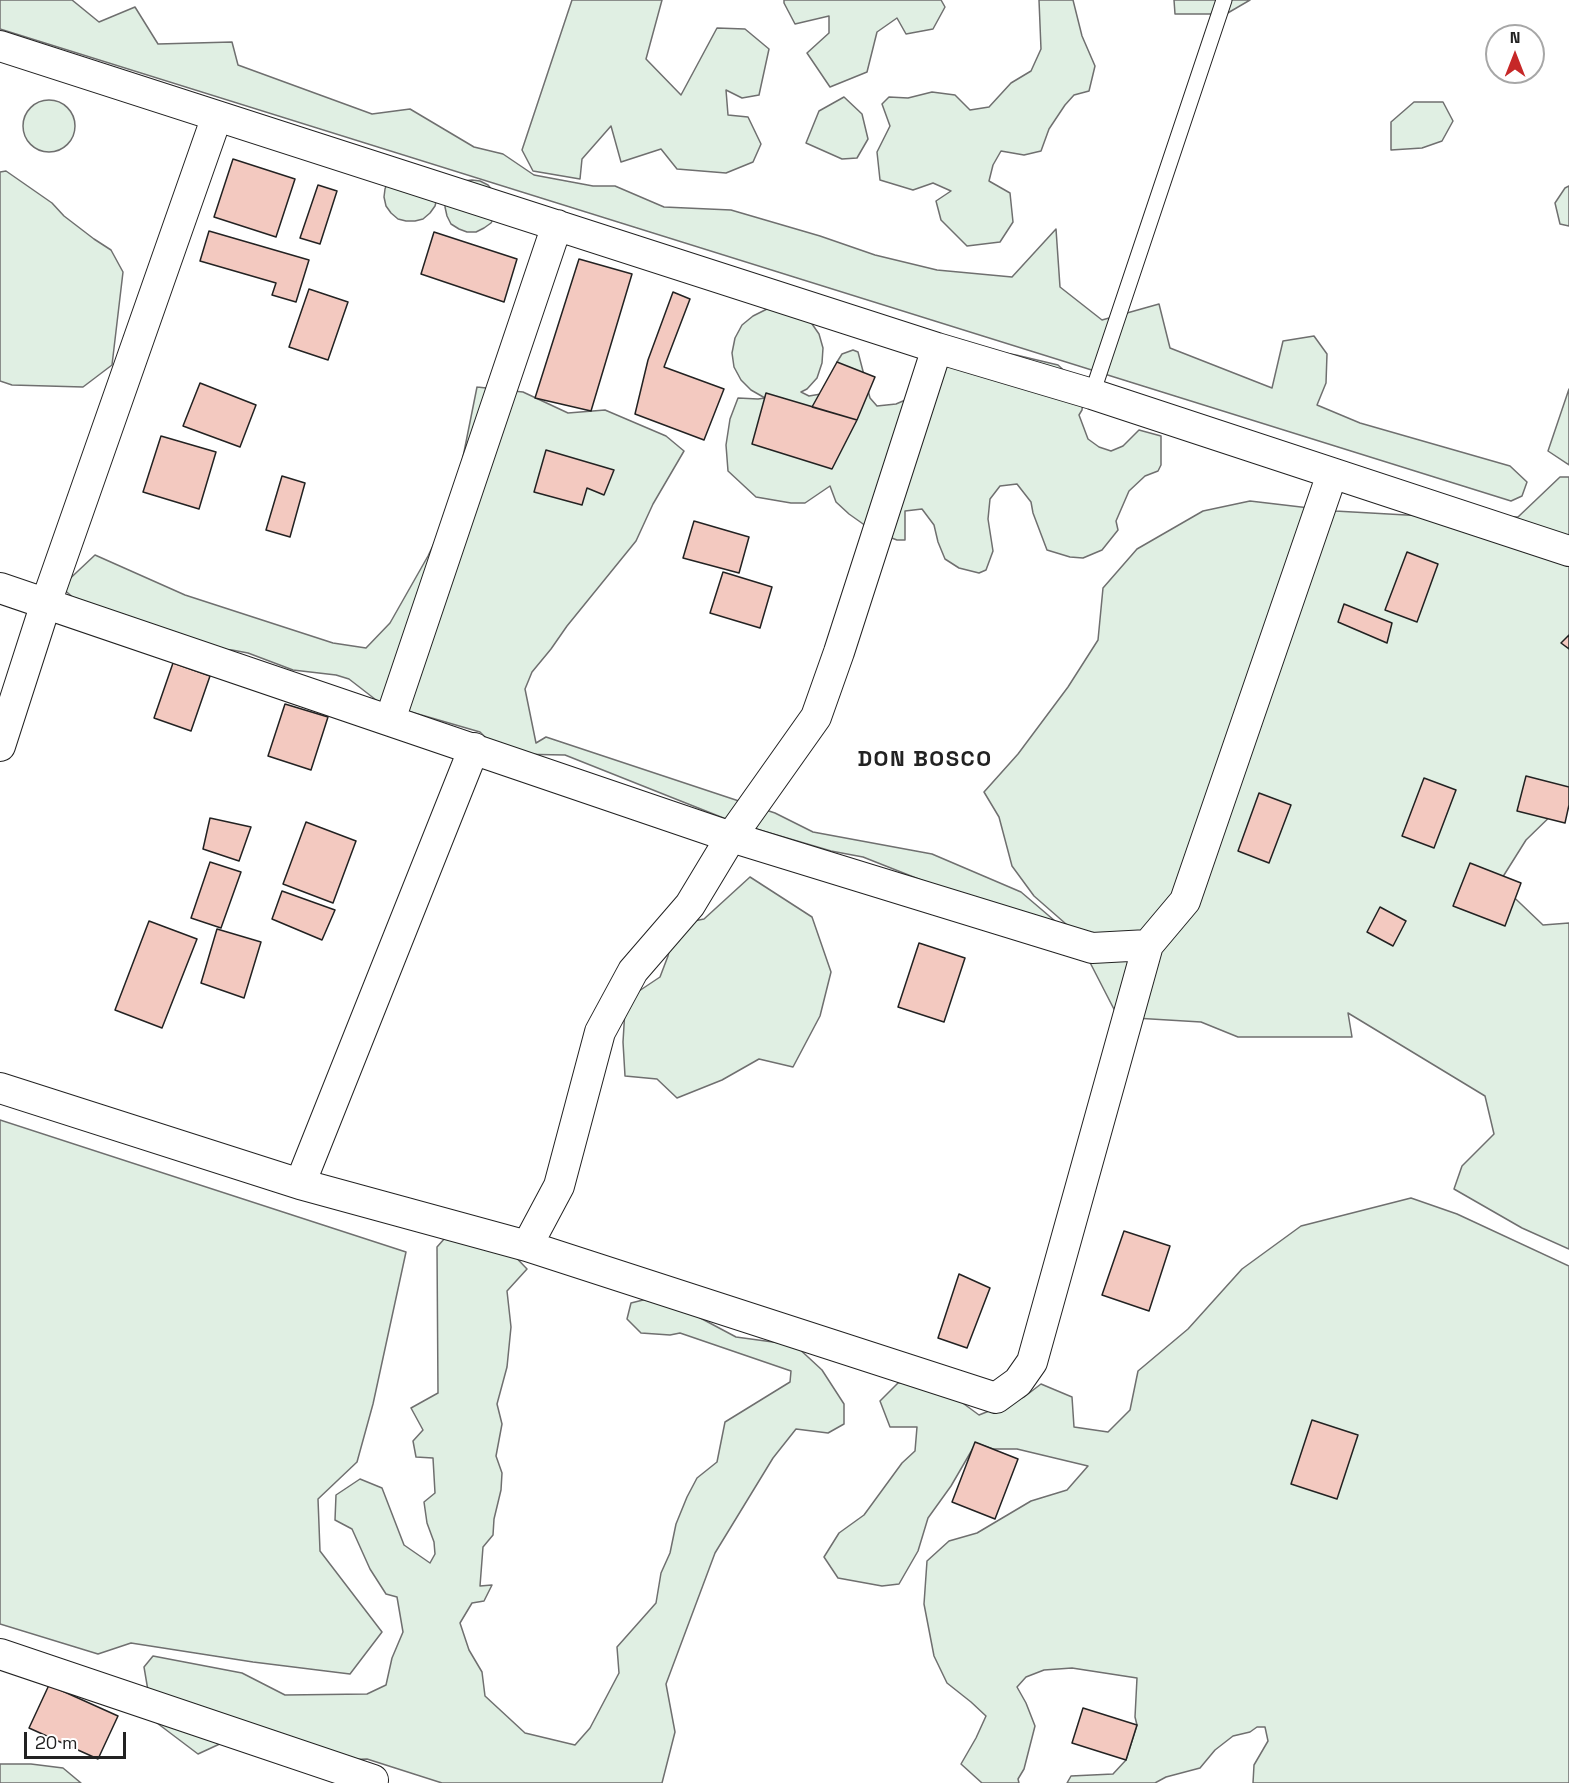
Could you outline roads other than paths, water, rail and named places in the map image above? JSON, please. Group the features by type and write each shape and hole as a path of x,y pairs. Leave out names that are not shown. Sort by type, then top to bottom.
{"street":[{"path":"0,46 937,348 1092,394 1569,550"},
{"path":"0,746 46,603 216,116"},
{"path":"390,720 557,225"},
{"path":"527,1246 559,1186 600,1032 633,971 690,905 731,837 816,717 937,348"},
{"path":"0,1088 300,1184 527,1246 996,1398 1018,1382 1032,1362 1148,945 1185,901 1332,474"},
{"path":"0,588 731,837 1092,948 1148,945"},
{"path":"300,1184 474,748"},
{"path":"0,1654 373,1780"}],"lane":[{"path":"1092,394 1224,0"}],"district":[{"name":"DON BOSCO","path":"925,760"}]}
